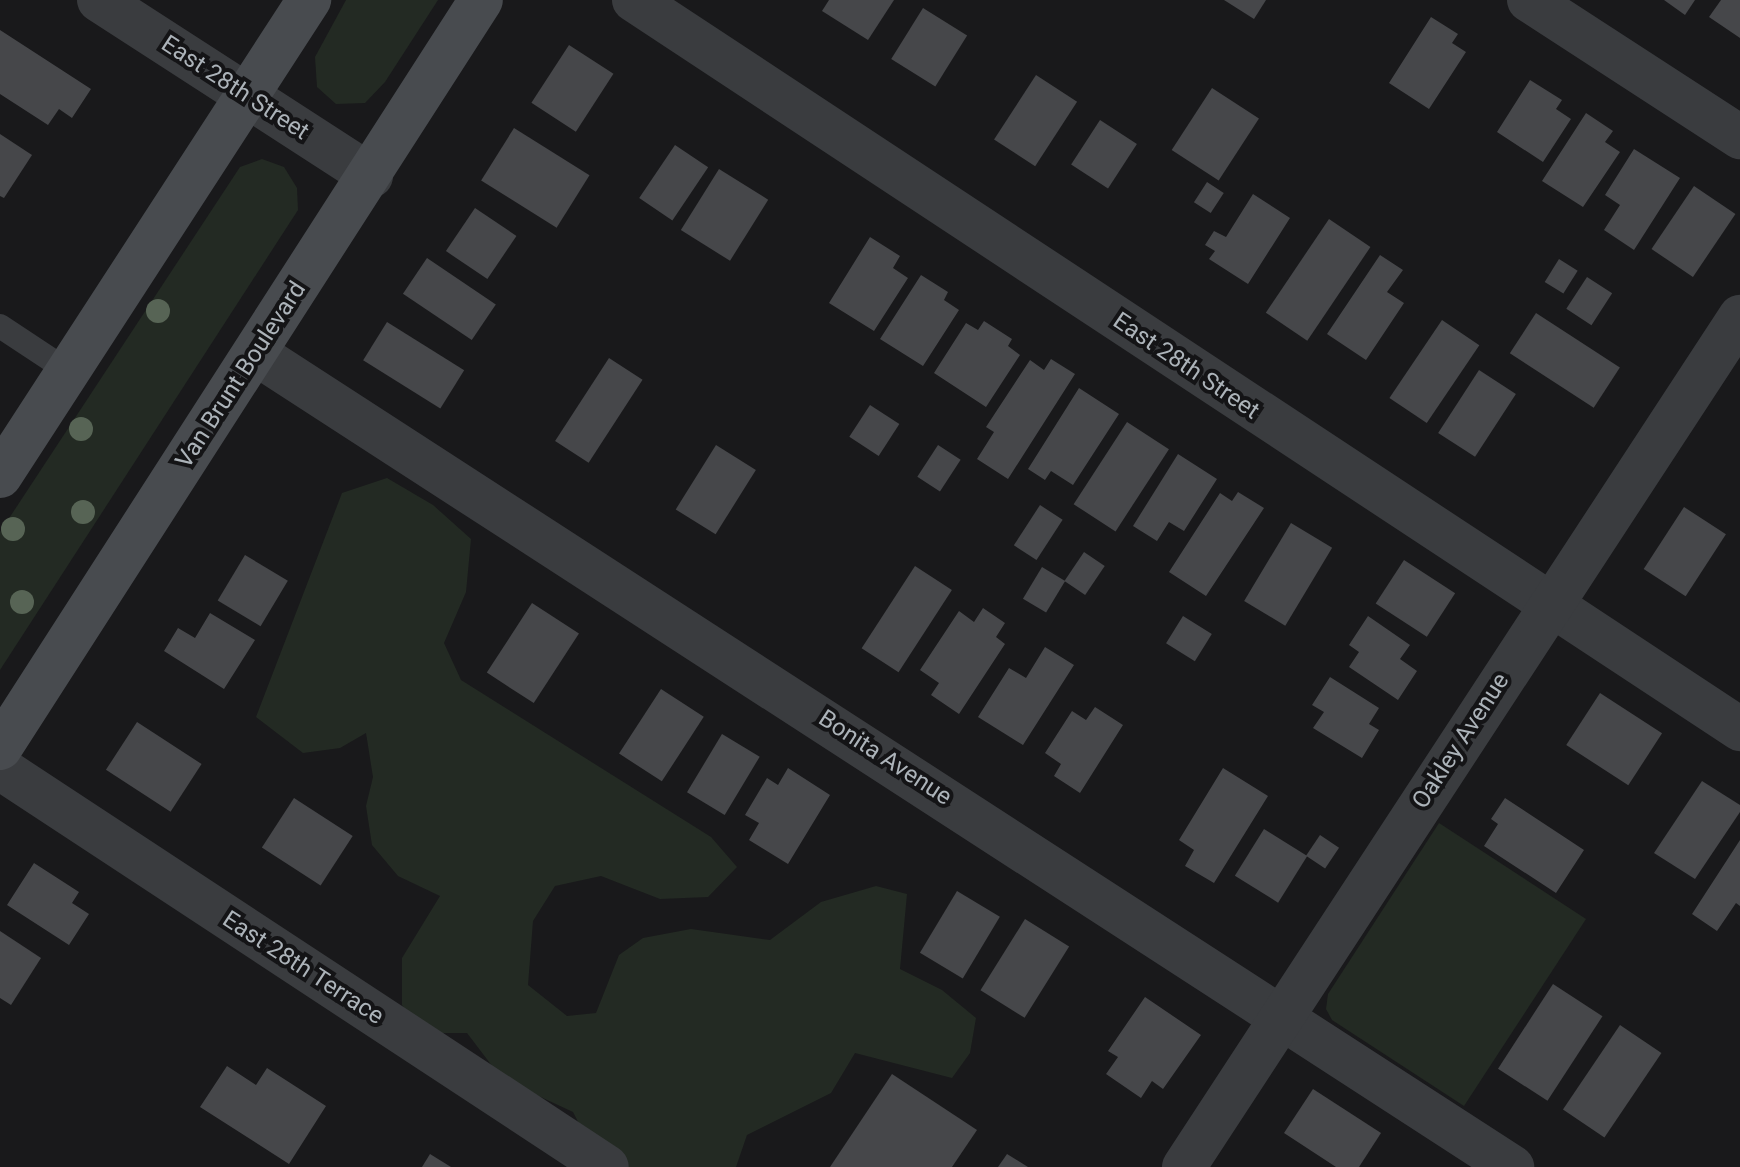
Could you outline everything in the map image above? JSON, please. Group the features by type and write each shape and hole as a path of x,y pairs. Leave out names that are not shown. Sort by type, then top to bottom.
{"main road":[{"path":"0,476 309,0"},
{"name":"Van Brunt Boulevard","path":"0,748 371,176 481,0"}],"street":[{"name":"East 28th Street","path":"99,0 371,176"},
{"name":"East 28th Street","path":"634,0 1550,607 1740,729"},
{"path":"1529,0 1740,137"},
{"name":"Oakley Avenue","path":"1184,1167 1740,317"},
{"name":"Bonita Avenue","path":"255,353 1282,1013 1512,1167"},
{"name":"East 28th Terrace","path":"0,768 607,1167"}],"lane":[{"path":"0,326 68,371"}],"shaded area":[{"path":"346,0 438,0 385,82 365,103 336,104 317,87 315,57"},
{"path":"262,159 284,167 297,188 298,210 0,670 0,532 240,167"},
{"path":"387,478 433,505 471,539 466,592 444,643 461,680 711,837 737,867 708,897 660,899 601,876 555,886 533,921 528,985 567,1016 596,1013 619,955 643,938 691,929 770,940 821,902 876,886 907,894 900,969 942,990 976,1018 970,1053 952,1078 855,1053 831,1093 747,1135 736,1167 622,1167 590,1145 573,1112 502,1079 467,1033 433,1033 411,1018 402,1005 402,958 440,896 398,876 372,845 366,806 373,777 366,733 340,748 303,753 256,717 342,493"},
{"path":"1439,823 1586,919 1464,1106 1332,1020 1326,1009 1328,994"}],"building":[{"path":"829,0 894,0 868,40 822,11"},
{"path":"1224,0 1266,0 1254,19"},
{"path":"1664,0 1695,0 1685,15"},
{"path":"1721,0 1740,0 1740,38 1709,17"},
{"path":"923,8 967,36 935,86 891,59"},
{"path":"1431,17 1458,34 1452,43 1466,52 1429,109 1389,83"},
{"path":"0,30 91,89 72,118 59,109 48,125 0,94"},
{"path":"569,45 613,74 576,132 531,103"},
{"path":"1036,75 1077,102 1035,166 994,140"},
{"path":"1530,80 1562,100 1556,109 1571,119 1543,162 1497,132"},
{"path":"1212,88 1259,118 1219,181 1172,150"},
{"path":"1586,113 1613,131 1605,142 1620,152 1583,207 1542,181"},
{"path":"1100,120 1137,144 1108,188 1071,164"},
{"path":"514,128 589,175 557,228 481,181"},
{"path":"0,134 32,155 4,198 0,196"},
{"path":"675,145 708,167 672,220 639,198"},
{"path":"1634,149 1680,178 1634,250 1604,230 1620,205 1605,195"},
{"path":"719,169 768,200 730,261 681,230"},
{"path":"1207,182 1224,193 1211,213 1194,202"},
{"path":"1694,186 1735,214 1693,277 1652,249"},
{"path":"1253,194 1290,218 1248,284 1209,259 1215,251 1205,245 1214,231 1226,237"},
{"path":"475,208 516,236 487,279 446,251"},
{"path":"1329,219 1370,247 1307,341 1266,313"},
{"path":"870,237 900,256 893,268 908,278 874,331 829,303"},
{"path":"1380,255 1403,270 1387,292 1404,303 1366,360 1327,334"},
{"path":"427,258 496,304 472,340 403,294"},
{"path":"1559,259 1578,271 1563,294 1545,282"},
{"path":"921,275 948,292 944,300 959,310 923,366 880,339"},
{"path":"1587,277 1612,293 1591,325 1566,309"},
{"path":"1536,313 1620,367 1594,408 1510,353"},
{"path":"1442,320 1479,345 1427,423 1389,398"},
{"path":"984,321 1012,339 1008,346 1020,355 986,407 934,373 966,323 978,330"},
{"path":"387,322 464,370 440,408 363,360"},
{"path":"609,358 643,380 589,463 555,441"},
{"path":"1051,359 1075,374 1008,479 977,459 994,432 986,427 1030,360 1044,370"},
{"path":"1479,370 1516,394 1475,457 1438,433"},
{"path":"1079,388 1119,414 1073,485 1051,471 1045,480 1028,469"},
{"path":"870,405 899,424 879,456 849,437"},
{"path":"1127,422 1169,449 1116,531 1074,504"},
{"path":"716,445 756,470 716,534 676,509"},
{"path":"938,445 961,460 940,492 917,477"},
{"path":"1178,454 1217,479 1184,531 1169,522 1157,541 1133,526"},
{"path":"1238,492 1264,508 1206,596 1169,572 1220,493 1232,501"},
{"path":"1040,505 1063,520 1037,560 1014,545"},
{"path":"1684,507 1726,534 1686,596 1644,569"},
{"path":"1291,523 1332,548 1285,626 1244,601"},
{"path":"1084,552 1105,566 1085,595 1064,581"},
{"path":"245,555 288,581 261,626 218,600"},
{"path":"1404,560 1455,593 1427,637 1376,604"},
{"path":"915,566 952,590 899,672 862,648"},
{"path":"1042,567 1065,581 1046,613 1023,599"},
{"path":"532,603 579,633 534,703 487,673"},
{"path":"983,608 1005,623 996,637 1005,644 959,714 931,695 939,683 920,670 959,611 974,622"},
{"path":"210,613 255,640 224,689 164,651 178,628 195,638"},
{"path":"1183,616 1212,634 1195,661 1166,643"},
{"path":"1368,616 1410,645 1400,659 1417,671 1398,700 1349,667 1359,652 1349,645"},
{"path":"1045,647 1074,665 1023,745 978,717 1009,668 1026,678"},
{"path":"1330,677 1379,708 1369,724 1379,730 1362,758 1313,728 1324,712 1312,705"},
{"path":"661,689 704,717 662,781 619,754"},
{"path":"1600,693 1662,733 1628,785 1566,745"},
{"path":"1095,707 1123,725 1080,793 1054,776 1061,764 1045,753 1072,711 1086,720"},
{"path":"137,722 202,764 171,812 106,770"},
{"path":"722,734 760,757 725,815 687,792"},
{"path":"788,768 830,795 788,864 749,840 759,823 745,815 767,778 778,785"},
{"path":"1223,768 1268,796 1214,883 1185,866 1194,850 1179,840"},
{"path":"1702,781 1740,805 1740,812 1695,879 1654,853"},
{"path":"294,798 353,836 321,886 262,847"},
{"path":"1505,798 1584,850 1556,893 1484,846 1498,824 1491,819"},
{"path":"1264,829 1307,856 1278,903 1235,876"},
{"path":"1320,835 1339,848 1325,869 1306,856"},
{"path":"1740,840 1740,906 1736,903 1717,931 1692,914"},
{"path":"34,863 79,892 72,903 89,914 69,945 7,905"},
{"path":"957,891 1000,917 963,978 920,953"},
{"path":"1025,919 1069,947 1025,1018 980,990"},
{"path":"0,931 41,958 11,1005 0,998"},
{"path":"1553,984 1602,1016 1547,1101 1498,1069"},
{"path":"1145,997 1201,1035 1163,1089 1152,1081 1141,1098 1106,1074 1118,1057 1108,1051"},
{"path":"1620,1025 1661,1053 1604,1138 1563,1110"},
{"path":"227,1066 256,1085 267,1068 326,1106 289,1164 200,1107"},
{"path":"892,1074 977,1130 952,1167 830,1167"},
{"path":"1313,1089 1381,1133 1359,1167 1336,1167 1284,1133"},
{"path":"430,1154 451,1167 422,1167"},
{"path":"1007,1154 1028,1167 998,1167"}]}
